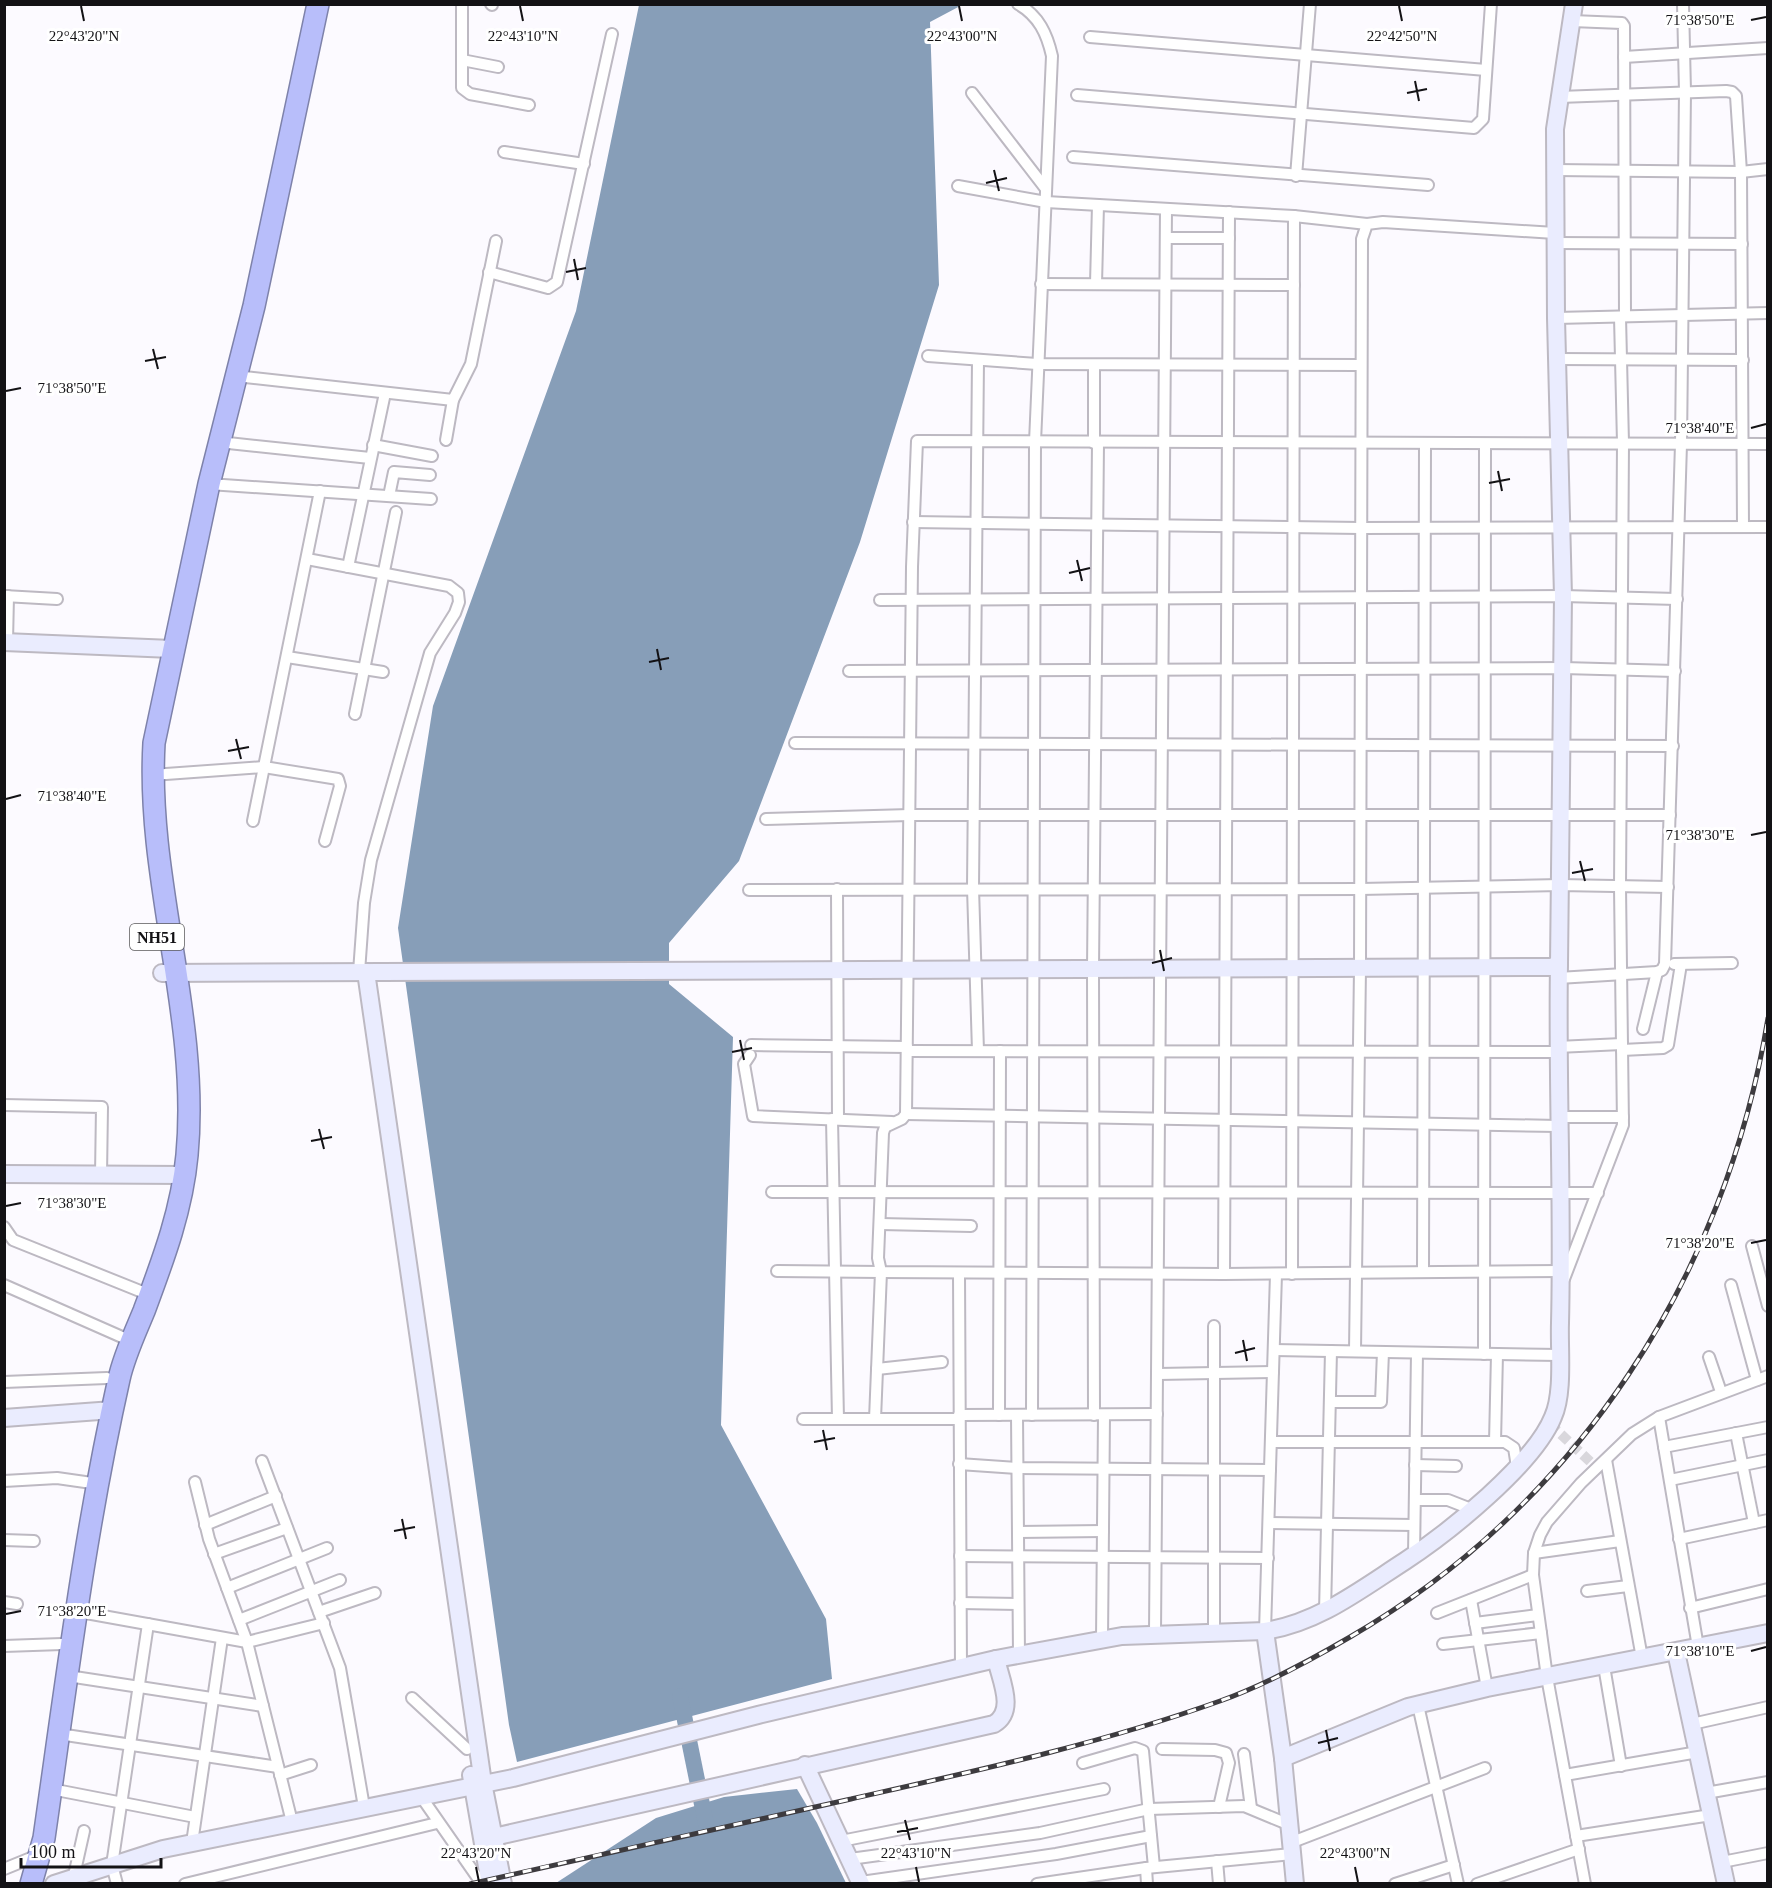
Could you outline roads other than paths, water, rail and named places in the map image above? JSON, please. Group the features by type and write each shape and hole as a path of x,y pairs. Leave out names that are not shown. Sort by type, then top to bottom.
{"highway":[{"name":"NH51","path":"169,973 144,846 138,763 248,277 306,4"},
{"name":"NH51","path":"32,1870 44,1838 68,1676 72,1611 107,1410 170,1241 180,1175 182,1088 156,852 152,776 165,648 236,376 284,172 318,4"},
{"name":"NH51","path":"107,1410 106,1378 140,1291 180,1175"},
{"name":"NH51","path":"32,1870 30,1836 62,1644 72,1611"}],"street":[{"path":"462,4 462,88 465,92 529,105"},
{"path":"1018,4 1033,15 1042,26 1052,56 1035,442 1032,1415"},
{"path":"1296,176 1310,4"},
{"path":"1077,95 1474,128 1480,125 1483,119 1491,4"},
{"path":"1643,1029 1661,968 1671,815 1681,444 1685,92 1683,4"},
{"path":"54,1884 73,1881 112,1865 192,1843 513,1778 758,1715 996,1659 1155,1633 1214,1634 1282,1628 1325,1612 1439,1539 1517,1467 1545,1434 1555,1414 1561,1279 1557,1049 1563,596 1555,170 1559,97 1573,13 1622,23 1624,57 1625,244 1621,360 1623,443 1620,745 1623,1116 1621,1134 1561,1279"},
{"path":"489,272 548,288 553,287 559,276 612,34"},
{"path":"1090,37 1486,70"},
{"path":"1624,57 1767,48"},
{"path":"462,60 498,67"},
{"path":"1559,97 1726,91 1736,96 1741,172 1743,527"},
{"path":"972,93 1046,189"},
{"path":"504,152 584,164"},
{"path":"1072,157 1428,185"},
{"path":"1555,170 1741,172 1767,169"},
{"path":"958,186 1046,202 1294,216 1366,224 1383,222 1625,244 1742,244"},
{"path":"1096,284 1098,205"},
{"path":"1155,1633 1166,209"},
{"path":"1224,1274 1229,213"},
{"path":"1292,1274 1294,216"},
{"path":"1355,1351 1360,968 1360,366 1362,239 1366,224"},
{"path":"1166,238 1229,238"},
{"path":"446,440 453,400 471,364 496,241"},
{"path":"1041,284 1294,285"},
{"path":"1556,318 1767,312"},
{"path":"928,356 1037,364 1165,367 1360,366"},
{"path":"1558,359 1743,360"},
{"path":"978,360 974,670 974,888 978,1051"},
{"path":"1094,365 1097,598 1093,1117 1094,1273 1103,1468 1102,1640"},
{"path":"236,376 453,400"},
{"path":"348,567 385,393"},
{"path":"875,1419 881,1272 878,1258 883,1133 885,1127 902,1119 906,1114 911,600 917,441 1360,445 1767,444"},
{"path":"219,442 370,458"},
{"path":"1423,1272 1425,444"},
{"path":"1485,444 1485,1354"},
{"path":"373,445 432,456"},
{"path":"389,496 394,472 430,475"},
{"path":"208,484 431,499"},
{"path":"254,821 320,491"},
{"path":"355,714 396,512"},
{"path":"914,522 1360,528 1562,526 1767,528"},
{"path":"307,559 449,586 458,593 459,602 455,613 430,654 371,860 364,903 360,972 478,1784 488,1839 490,1884"},
{"path":"57,599 6,596 6,642 165,648"},
{"path":"880,600 1563,596 1677,599"},
{"path":"287,657 383,672"},
{"path":"849,671 1563,668 1675,671"},
{"path":"795,743 1425,743 1673,746"},
{"path":"152,776 264,767 338,779 340,786 325,841"},
{"path":"766,819 910,815 1360,817 1671,815"},
{"path":"749,890 1360,889 1560,885 1668,887"},
{"path":"837,889 838,1046 832,1192 837,1272 838,1419"},
{"path":"169,973 1551,967 1559,971 1621,974 1681,964 1732,963"},
{"path":"892,1122 753,1116 744,1064 751,1050 838,1046 1093,1052 1484,1052 1622,1047 1663,1048 1668,1045 1681,964"},
{"path":"999,1415 1000,1051"},
{"path":"4,1105 102,1107 102,1175"},
{"path":"906,1114 1484,1124 1623,1116"},
{"path":"4,1174 180,1175"},
{"path":"772,1192 1598,1193"},
{"path":"880,1224 971,1226"},
{"path":"4,1227 13,1240 140,1291"},
{"path":"1752,1246 1767,1306"},
{"path":"777,1271 1292,1274 1484,1271 1561,1279"},
{"path":"959,1273 961,1668"},
{"path":"1276,1274 1265,1631 1283,1758 1295,1884"},
{"path":"4,1285 122,1337"},
{"path":"1586,1884 1547,1677 1533,1575 1534,1553 1547,1522 1632,1434 1659,1417 1762,1378 1731,1285"},
{"path":"1214,1326 1214,1634"},
{"path":"1274,1350 1559,1355"},
{"path":"1325,1612 1331,1351"},
{"path":"1330,1402 1381,1402 1383,1352"},
{"path":"1414,1555 1417,1353"},
{"path":"1495,1442 1497,1354"},
{"path":"1709,1357 1721,1392"},
{"path":"877,1369 942,1362"},
{"path":"1158,1374 1273,1372"},
{"path":"4,1382 106,1378"},
{"path":"4,1418 107,1410"},
{"path":"802,1419 1157,1414"},
{"path":"1017,1415 1019,1655"},
{"path":"1659,1417 1698,1647"},
{"path":"1664,1447 1767,1427"},
{"path":"1736,1433 1754,1523"},
{"path":"1271,1442 1495,1442 1511,1444 1517,1467"},
{"path":"1606,1460 1642,1658"},
{"path":"1670,1480 1767,1460"},
{"path":"262,1461 340,1668 364,1807"},
{"path":"959,1464 1017,1468 1157,1467 1270,1470"},
{"path":"1415,1465 1456,1466"},
{"path":"4,1481 57,1478 93,1483"},
{"path":"195,1482 214,1554 248,1642 292,1822"},
{"path":"205,1525 276,1496"},
{"path":"1415,1500 1448,1500 1471,1509"},
{"path":"1679,1539 1767,1520"},
{"path":"1269,1523 1414,1526"},
{"path":"214,1554 287,1528"},
{"path":"1018,1532 1103,1531"},
{"path":"4,1540 34,1540"},
{"path":"1534,1553 1620,1541"},
{"path":"227,1588 327,1548"},
{"path":"960,1556 1268,1558"},
{"path":"446,1565 467,1749 478,1784"},
{"path":"1437,1613 1533,1575"},
{"path":"239,1620 340,1580"},
{"path":"1587,1591 1628,1586"},
{"path":"1690,1608 1767,1589"},
{"path":"319,1612 375,1593"},
{"path":"1471,1600 1487,1688"},
{"path":"4,1602 17,1604"},
{"path":"960,1603 1018,1604"},
{"path":"72,1611 248,1642 324,1623"},
{"path":"1475,1623 1538,1615"},
{"path":"117,1884 112,1865 148,1624"},
{"path":"1283,1758 1418,1705 1487,1688 1767,1633"},
{"path":"1443,1644 1541,1634"},
{"path":"192,1843 222,1638"},
{"path":"4,1646 62,1644"},
{"path":"1676,1652 1726,1884"},
{"path":"488,1839 994,1724 1003,1718 1007,1709 996,1659"},
{"path":"1604,1666 1621,1766"},
{"path":"68,1676 263,1706"},
{"path":"412,1698 467,1749"},
{"path":"1418,1705 1458,1884"},
{"path":"1692,1724 1767,1707"},
{"path":"59,1734 279,1771 311,1765"},
{"path":"1083,1763 1140,1748 1144,1754 1151,1836 1147,1884"},
{"path":"1162,1749 1215,1750 1226,1753 1229,1763 1219,1807"},
{"path":"1565,1775 1698,1752"},
{"path":"1244,1754 1251,1808"},
{"path":"806,1765 861,1883 1056,1854 1151,1836"},
{"path":"1037,1884 1217,1861 1292,1837 1485,1768"},
{"path":"1706,1793 1767,1782"},
{"path":"51,1789 195,1817"},
{"path":"841,1841 1104,1789"},
{"path":"420,1796 482,1884"},
{"path":"850,1859 1051,1831 1149,1809 1251,1808 1292,1837 1306,1884"},
{"path":"1576,1836 1711,1815"},
{"path":"185,1884 437,1823"},
{"path":"73,1881 84,1831"},
{"path":"488,1839 503,1884"},
{"path":"1477,1884 1579,1849"},
{"path":"1722,1862 1767,1853"},
{"path":"1217,1861 1219,1884"},
{"path":"1395,1884 1454,1865"},
{"path":"4,1869 32,1870"}],"water":[{"path":"639,5 962,5 930,22 939,285 860,542 739,861 669,943 669,984 733,1037 721,1425 826,1619 832,1679 517,1762 509,1725 398,928 433,706 576,311"},
{"path":"797,1789 817,1823 846,1883 556,1883 656,1818 724,1797"}],"waterway":[{"path":"680,1696 706,1824"}],"tunnel":[{"path":"1550,1424 1597,1468"}],"railway":[{"path":"470,1884 991,1767 1129,1731 1237,1695 1303,1664 1350,1637 1431,1583 1505,1521 1571,1451 1628,1375 1677,1292 1717,1205 1747,1113 1768,1018"}]}
